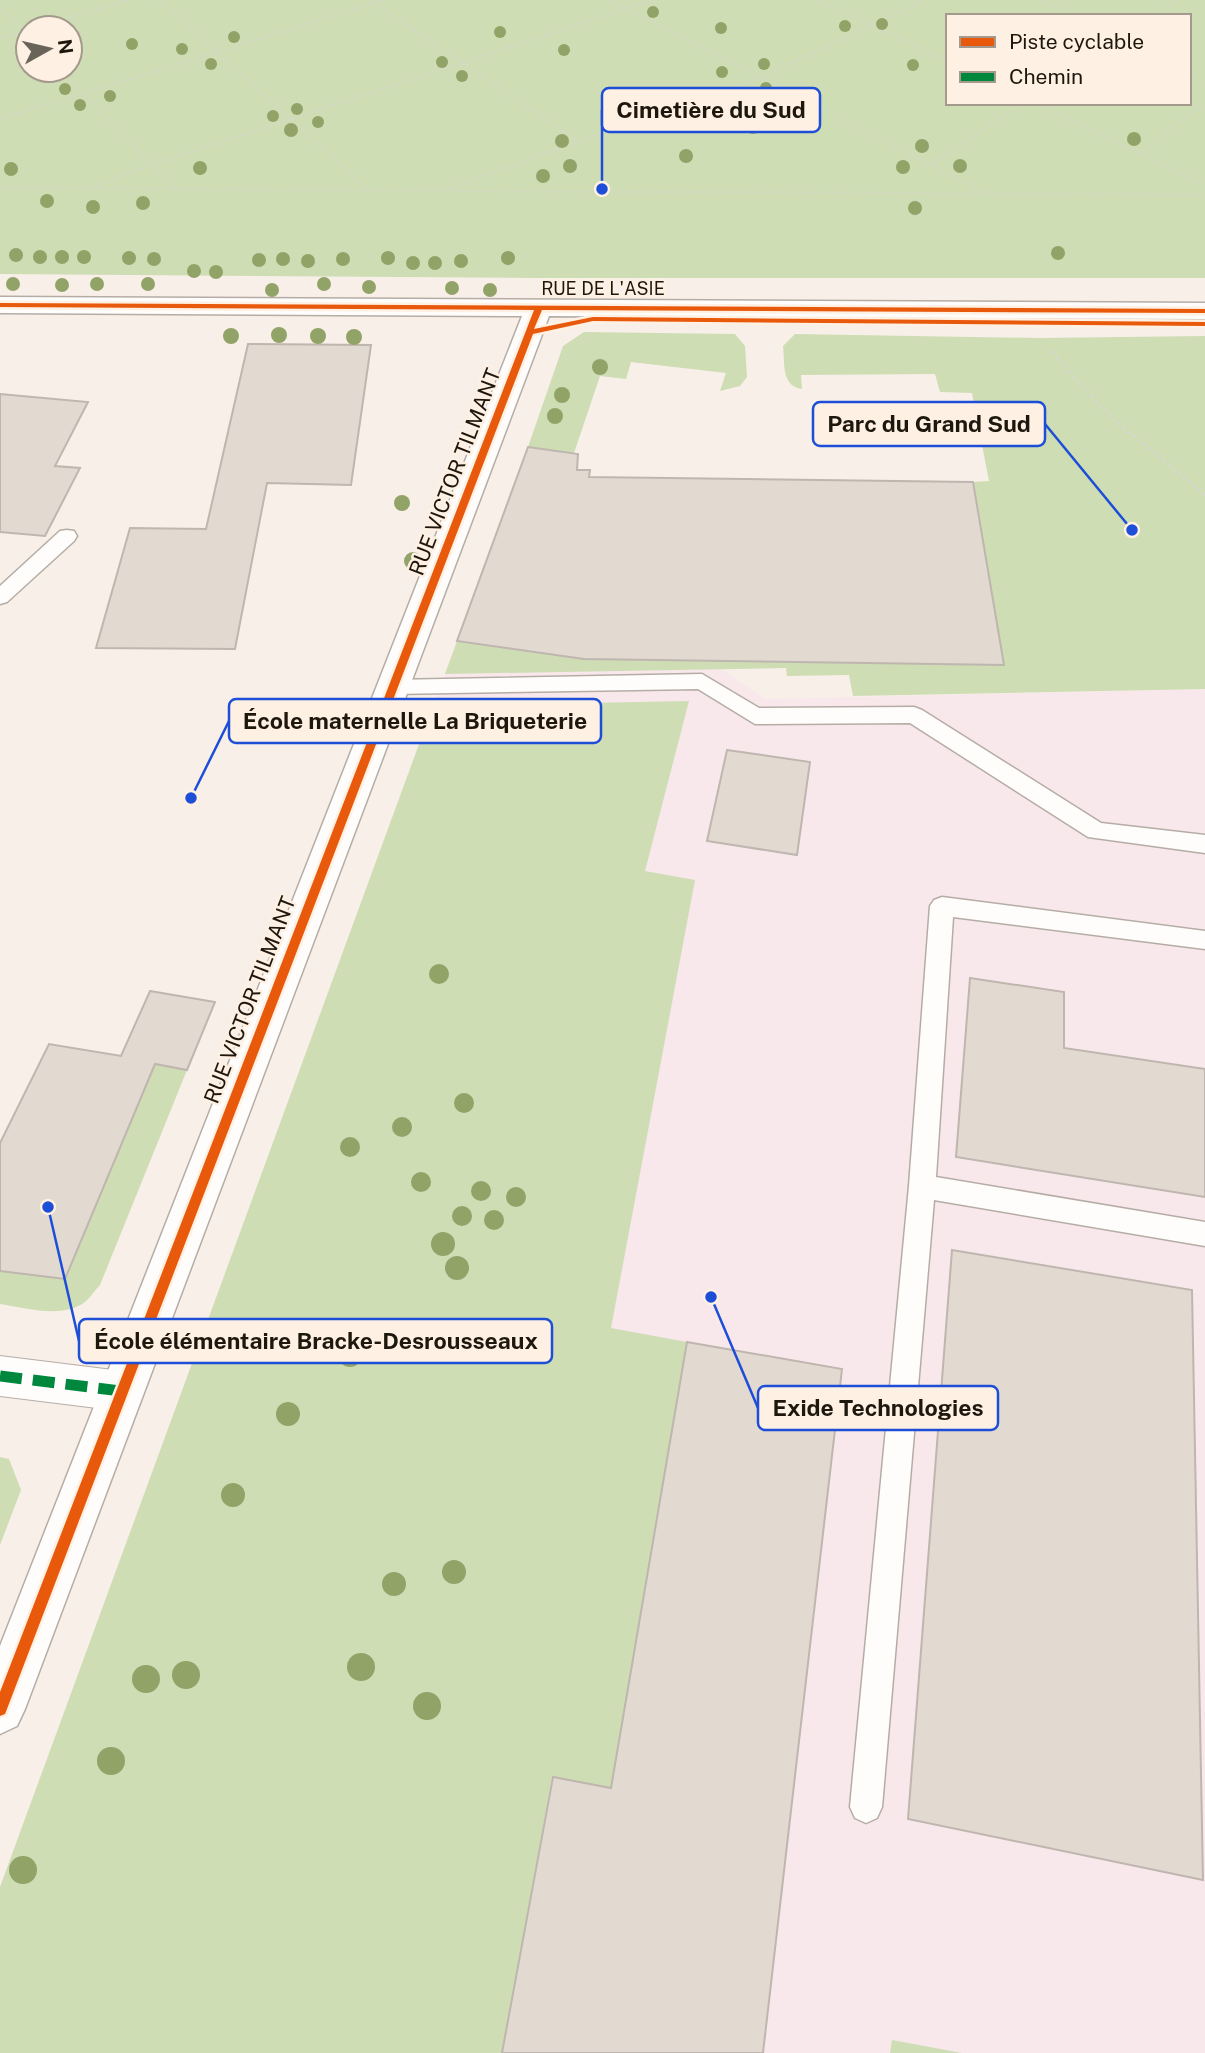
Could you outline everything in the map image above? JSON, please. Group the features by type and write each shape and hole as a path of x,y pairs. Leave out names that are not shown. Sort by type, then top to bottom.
{"street":[{"name":"RUE DE L'ASIE","path":"0,305 1205,311"},
{"name":"RUE VICTOR TILMANT","path":"0,1709 539,307"},
{"path":"0,1376 121,1391"}],"lane":[{"path":"0,597 67,536"},
{"path":"392,687 702,681 755,716 914,715 1096,831 1205,844"},
{"path":"866,1807 922,1186 942,906 1205,940"},
{"path":"922,1186 1205,1234"}],"path":[{"path":"84,14 131,0"},
{"path":"160,0 368,190"},
{"path":"370,0 579,141"},
{"path":"0,119 385,0"},
{"path":"611,0 988,194"},
{"path":"88,188 653,0"},
{"path":"819,0 946,60"},
{"path":"443,190 762,77 925,0"},
{"path":"1043,0 1075,14"},
{"path":"1157,14 1177,0"},
{"path":"0,8 14,20"},
{"path":"75,84 176,189"},
{"path":"1142,153 1205,102"},
{"path":"930,166 1020,105"},
{"path":"1039,105 1205,186"},
{"path":"0,188 1205,195"},
{"path":"1022,310 1021,325 1039,338 1108,414 1205,495"}],"shaded area":[{"path":"722,669 765,699 1205,689 1205,2053 0,2053 0,1887 445,674"}],"green space":[{"path":"0,0 1205,0 1205,278 533,278 0,274"},
{"path":"584,332 735,334 745,346 747,377 740,386 720,391 726,373 631,362 626,379 600,376 574,453 528,447 563,346"},
{"path":"795,334 1039,338 1205,336 1205,689 853,696 849,675 787,676 786,668 445,674 457,641 584,659 1004,664 973,482 989,481 972,393 940,392 935,374 801,375 802,389 795,387 790,384 785,373 783,346"},
{"path":"689,701 645,871 695,880 611,1328 687,1342 611,1788 552,1777 502,2053 0,2053 0,1887 433,706"},
{"path":"155,1064 187,1070 100,1285 85,1302 66,1310 44,1311 0,1304 0,1271 65,1279"},
{"path":"0,1457 9,1459 21,1490 0,1545"},
{"path":"892,2040 962,2053 890,2053"}],"building":[{"path":"248,344 371,345 351,485 267,483 235,649 96,648 130,528 206,529"},
{"path":"0,394 88,402 55,466 80,468 45,536 0,532"},
{"path":"528,447 578,454 577,470 590,470 589,477 973,482 1004,665 584,659 457,641"},
{"path":"727,750 810,762 797,855 707,841"},
{"path":"970,978 1064,992 1064,1048 1205,1069 1205,1197 956,1157"},
{"path":"150,991 215,1002 187,1070 155,1064 65,1279 0,1271 0,1143 49,1044 121,1056"},
{"path":"952,1250 1192,1290 1203,1880 908,1819"},
{"path":"687,1342 842,1369 763,2053 502,2053 553,1777 611,1788"}],"marked path":[{"path":"0,1376 121,1391"}],"cycle path":[{"path":"0,305 1205,311"},
{"path":"0,1709 539,307"},
{"path":"529,332 593,319 1205,324"}],"place":[{"name":"Cimetière du Sud","path":"602,189"},
{"name":"Parc du Grand Sud","path":"1132,530"},
{"name":"École maternelle La Briqueterie","path":"191,798"},
{"name":"École élémentaire Bracke-Desrousseaux","path":"48,1207"},
{"name":"Exide Technologies","path":"711,1297"}]}
